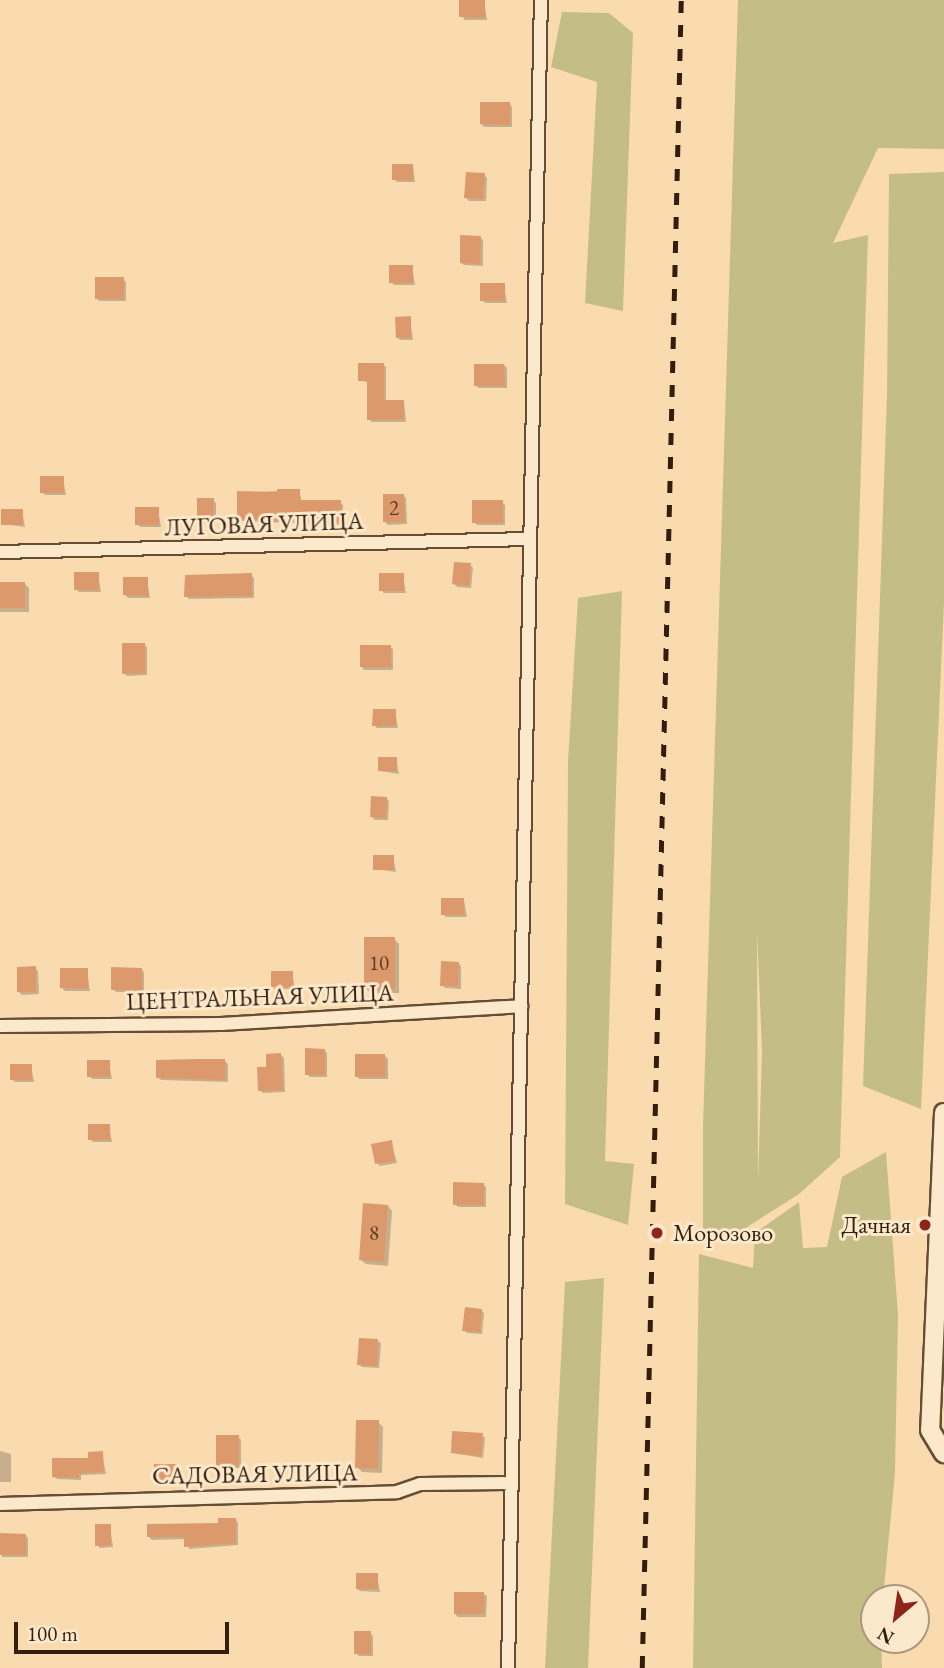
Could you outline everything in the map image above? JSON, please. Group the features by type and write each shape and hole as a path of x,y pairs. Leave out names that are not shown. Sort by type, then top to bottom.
{"street":[{"path":"508,1668 541,0"},
{"name":"ЛУГОВАЯ УЛИЦА","path":"0,552 529,539"},
{"name":"ЦЕНТРАЛЬНАЯ УЛИЦА","path":"0,1026 221,1024 521,1006"},
{"path":"944,1113 930,1430 944,1452"},
{"name":"САДОВАЯ УЛИЦА","path":"0,1504 397,1492 420,1484 510,1483"}],"shaded area":[{"path":"738,0 944,0 944,149 878,148 833,243 868,235 840,1157 799,1194 733,1236 703,1231 703,1126","holes":["757,932 762,1051 758,1182"]},
{"path":"562,12 609,13 633,33 623,311 585,303 597,82 551,67"},
{"path":"944,172 944,603 921,1109 863,1086 887,395 889,174"},
{"path":"622,591 605,1161 634,1164 628,1225 565,1204 568,761 578,598"},
{"path":"886,1152 898,1315 895,1473 884,1584 860,1584 860,1654 882,1654 882,1668 693,1668 699,1254 753,1268 755,1233 799,1202 803,1248 827,1247 842,1177"},
{"path":"604,1278 588,1668 545,1668 565,1282"}],"building":[{"path":"459,0 485,0 485,18 459,17"},
{"path":"480,102 510,102 510,125 480,124"},
{"path":"392,164 413,164 413,180 392,180"},
{"path":"466,172 485,173 483,199 464,198"},
{"path":"460,235 481,236 480,264 460,263"},
{"path":"389,265 413,265 413,283 389,283"},
{"path":"95,277 124,277 124,299 95,299"},
{"path":"480,283 505,283 505,301 480,301"},
{"path":"411,316 411,338 396,338 395,317"},
{"path":"358,363 384,363 384,400 404,400 404,419 367,420 367,381 358,381"},
{"path":"474,364 504,364 505,386 474,386"},
{"path":"40,476 64,476 64,493 40,493"},
{"path":"277,489 300,489 300,500 341,500 341,523 237,519 237,491 277,492"},
{"path":"383,494 404,494 405,522 383,522"},
{"path":"197,498 214,498 213,521 197,521"},
{"path":"472,500 503,500 503,523 472,523"},
{"path":"135,507 159,507 159,525 135,525"},
{"path":"1,509 23,509 23,525 1,525"},
{"path":"454,562 471,563 469,586 452,584"},
{"path":"74,572 99,572 99,590 74,590"},
{"path":"252,573 252,596 184,597 185,575"},
{"path":"379,573 404,573 404,591 379,591"},
{"path":"123,577 148,577 148,596 123,595"},
{"path":"0,582 25,582 25,608 0,608"},
{"path":"122,643 145,643 145,673 122,674"},
{"path":"360,645 391,645 391,667 360,667"},
{"path":"373,709 396,709 396,726 372,726"},
{"path":"378,757 397,757 397,771 378,771"},
{"path":"371,796 387,797 386,818 370,817"},
{"path":"373,855 394,855 394,870 373,870"},
{"path":"441,898 464,898 464,915 441,915"},
{"path":"364,937 395,937 395,989 364,989"},
{"path":"441,961 459,962 458,986 440,986"},
{"path":"36,966 36,992 17,992 17,967"},
{"path":"111,967 142,968 142,990 111,990"},
{"path":"60,968 88,968 88,989 60,988"},
{"path":"271,971 293,971 293,987 271,987"},
{"path":"305,1048 325,1049 325,1075 305,1075"},
{"path":"281,1053 283,1090 258,1091 257,1067 266,1067 266,1054"},
{"path":"355,1054 385,1054 385,1077 355,1077"},
{"path":"225,1059 225,1080 156,1078 156,1060"},
{"path":"87,1060 110,1060 110,1077 87,1077"},
{"path":"10,1064 32,1064 32,1080 10,1080"},
{"path":"88,1124 110,1124 110,1140 88,1140"},
{"path":"392,1140 395,1161 375,1164 371,1144"},
{"path":"453,1182 484,1183 484,1205 453,1205"},
{"path":"363,1203 388,1205 384,1262 359,1260"},
{"path":"465,1307 482,1309 480,1332 462,1331"},
{"path":"359,1338 378,1339 377,1366 357,1365"},
{"path":"356,1420 379,1420 378,1469 355,1468"},
{"path":"452,1431 483,1433 481,1456 451,1453"},
{"path":"216,1435 239,1435 239,1466 216,1466"},
{"path":"103,1451 104,1472 79,1473 79,1478 52,1477 52,1458 88,1458 88,1452"},
{"path":"154,1464 178,1464 178,1482 154,1482"},
{"path":"218,1518 236,1518 236,1543 184,1547 184,1537 147,1537 147,1524 218,1523"},
{"path":"95,1524 111,1524 111,1545 95,1546"},
{"path":"0,1533 26,1534 26,1555 0,1555"},
{"path":"356,1573 378,1573 378,1589 356,1589"},
{"path":"454,1592 484,1592 484,1614 454,1614"},
{"path":"354,1631 371,1631 371,1654 354,1654"}],"railway":[{"path":"642,1668 681,0"}],"place":[{"name":"Дачная","path":"925,1225"},
{"name":"Морозово","path":"657,1233"}]}
